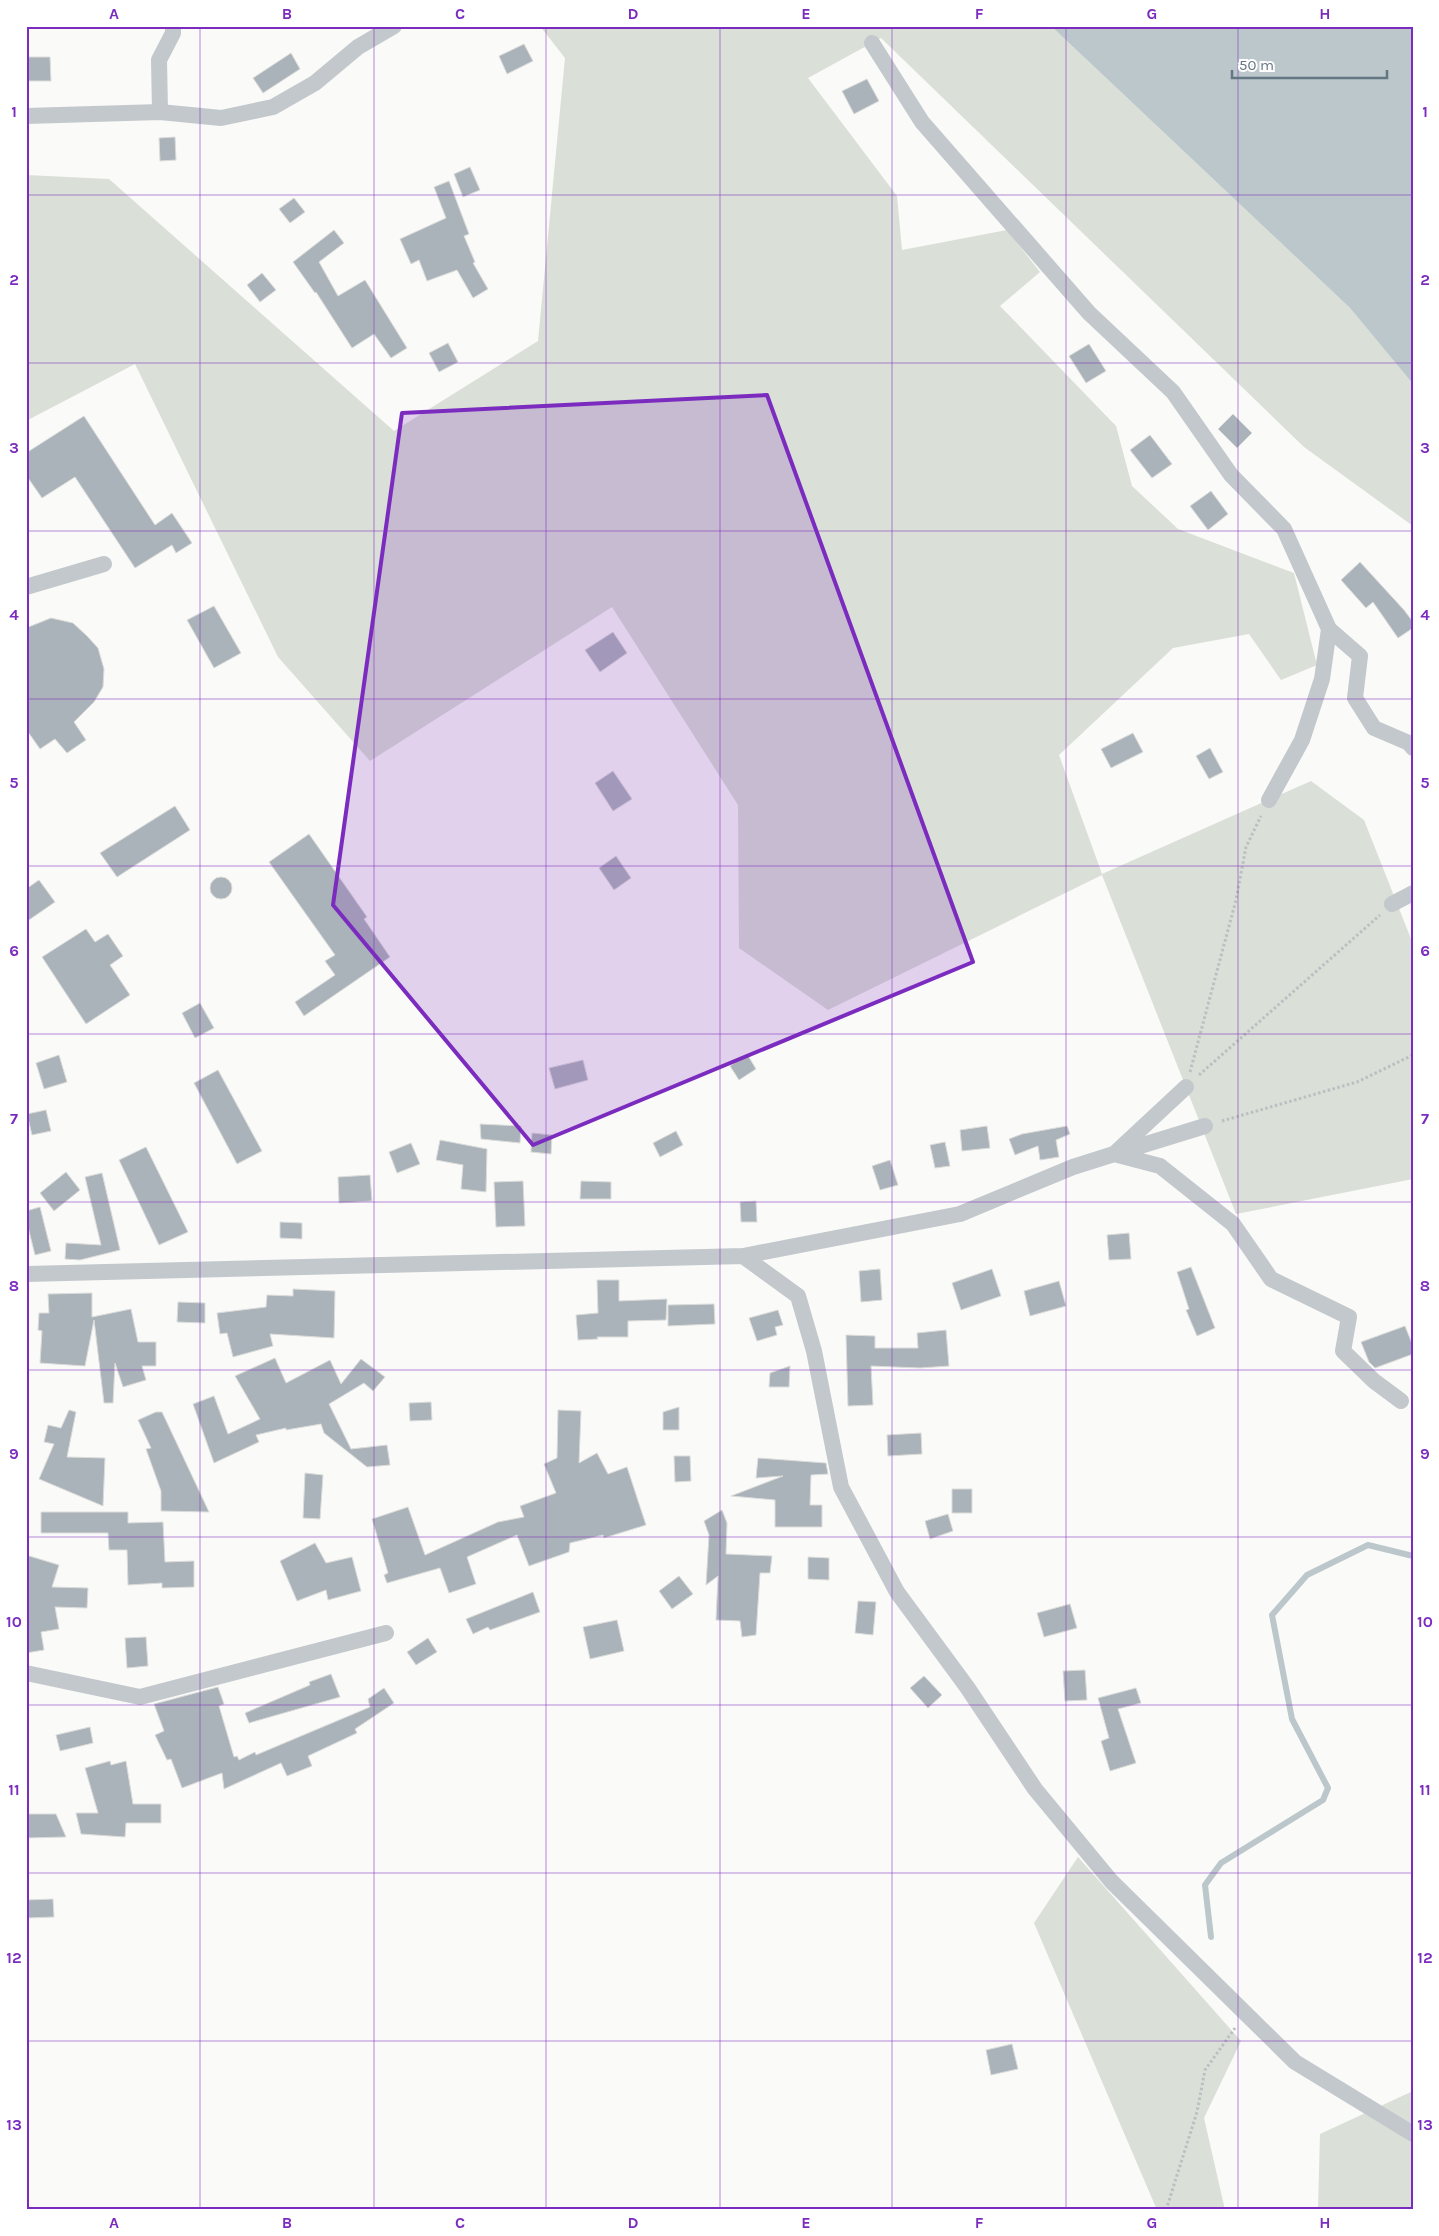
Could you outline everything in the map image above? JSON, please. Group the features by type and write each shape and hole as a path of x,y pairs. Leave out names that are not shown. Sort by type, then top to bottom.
{"street":[{"path":"160,112 158,60 173,33 173,26"},
{"path":"26,116 160,112 221,118 273,107 316,83 358,47 394,26"},
{"path":"872,43 922,122 1089,314 1173,392 1231,475 1284,529 1329,629 1360,656 1355,698 1374,728 1408,743 1413,748"},
{"path":"26,587 104,564"},
{"path":"1269,800 1302,740 1322,678 1329,629"},
{"path":"1392,904 1413,893"},
{"path":"1114,1154 1186,1087"},
{"path":"26,1274 743,1256 960,1214 1073,1167 1205,1126"},
{"path":"1114,1154 1160,1166 1233,1224 1271,1279 1349,1317 1343,1351 1374,1381 1401,1401"},
{"path":"743,1256 798,1296 814,1351 841,1487 897,1592 967,1687 1035,1789 1112,1881 1247,2012 1295,2062 1413,2134"},
{"path":"26,1673 140,1697 386,1634"}],"path":[{"path":"1186,1087 1236,900 1246,848 1269,800"},
{"path":"1186,1087 1392,904"},
{"path":"1205,1126 1357,1082 1413,1055"},
{"path":"1166,2210 1198,2112 1206,2070 1247,2012"}],"highlighted area":[{"path":"767,395 973,962 533,1145 333,905 402,413"}],"shaded area":[{"path":"540,26 1051,26 1350,308 1413,384 1413,526 1304,447 881,38 808,78 897,196 902,250 1007,230 1040,272 1000,306 1116,426 1132,486 1178,529 1294,573 1317,665 1281,680 1249,634 1173,648 1059,755 1102,874 1311,781 1364,820 1413,944 1413,1179 1236,1214 1102,875 828,1010 739,948 738,805 612,607 370,761 278,657 135,364 26,421 26,175 109,179 394,431 538,341 565,58"},
{"path":"1051,26 1413,26 1413,384 1350,308"},
{"path":"1078,1857 1241,2041 1204,2118 1225,2210 1157,2210 1034,1923"},
{"path":"1413,2091 1413,2210 1318,2210 1320,2134"}],"building":[{"path":"524,44 533,61 507,74 499,56"},
{"path":"291,53 300,69 263,93 253,78"},
{"path":"26,57 50,57 51,81 26,81"},
{"path":"867,79 879,101 854,114 842,91"},
{"path":"175,137 176,160 160,161 159,138"},
{"path":"470,167 480,190 463,197 454,174"},
{"path":"449,181 469,234 464,236 475,262 473,263 488,289 473,298 457,270 427,281 419,260 411,264 400,239 446,218 434,187"},
{"path":"294,198 305,212 290,223 279,209"},
{"path":"334,230 344,243 319,262 338,296 365,280 407,348 391,358 374,334 352,348 316,292 293,262"},
{"path":"262,273 276,290 260,302 247,285"},
{"path":"448,343 458,362 439,372 429,353"},
{"path":"1089,344 1106,371 1086,383 1069,356"},
{"path":"1233,414 1252,433 1237,448 1218,429"},
{"path":"84,416 155,525 172,513 192,543 176,553 172,545 135,568 75,477 42,498 26,475 26,453"},
{"path":"1150,435 1172,464 1152,478 1130,450"},
{"path":"1211,491 1228,514 1208,530 1190,506"},
{"path":"1360,562 1413,622 1413,628 1398,638 1373,602 1366,608 1341,580"},
{"path":"214,606 241,653 214,668 187,620"},
{"path":"51,618 73,623 87,636 98,648 104,669 103,687 94,702 74,722 86,740 67,753 55,739 40,749 26,729 26,628"},
{"path":"613,632 627,653 600,672 585,650"},
{"path":"1133,733 1143,752 1111,768 1101,749"},
{"path":"1210,748 1223,772 1209,779 1196,756"},
{"path":"613,771 632,799 613,811 595,783"},
{"path":"175,806 190,830 117,877 100,853"},
{"path":"309,834 367,917 364,919 390,957 304,1016 295,1002 335,975 325,961 335,955 269,862"},
{"path":"616,856 631,878 614,890 599,868"},
{"path":"221,877 229,880 232,888 229,896 221,899 213,896 210,888 213,880"},
{"path":"39,880 55,902 26,922 26,889"},
{"path":"86,929 95,942 108,934 123,956 110,965 130,995 86,1024 42,957"},
{"path":"200,1003 214,1028 195,1038 182,1013"},
{"path":"747,1054 756,1069 739,1080 730,1066"},
{"path":"59,1055 67,1082 44,1089 36,1063"},
{"path":"583,1060 588,1080 555,1089 549,1068"},
{"path":"218,1070 262,1151 237,1164 194,1083"},
{"path":"46,1110 51,1131 32,1135 27,1114"},
{"path":"480,1124 521,1126 520,1143 481,1139"},
{"path":"987,1126 990,1148 962,1151 960,1130"},
{"path":"1067,1126 1070,1134 1056,1140 1059,1157 1040,1160 1038,1146 1015,1155 1009,1139 1022,1134"},
{"path":"676,1131 683,1145 660,1157 653,1143"},
{"path":"532,1133 552,1135 551,1154 531,1152"},
{"path":"440,1140 487,1149 486,1192 461,1189 463,1165 436,1160"},
{"path":"945,1142 950,1166 935,1168 930,1145"},
{"path":"411,1143 420,1164 397,1173 389,1152"},
{"path":"146,1147 188,1232 159,1245 119,1160"},
{"path":"890,1160 898,1185 880,1190 872,1166"},
{"path":"66,1172 80,1190 54,1211 40,1193"},
{"path":"102,1173 120,1250 80,1260 65,1259 66,1243 101,1245 85,1177"},
{"path":"370,1175 372,1201 339,1203 338,1177"},
{"path":"523,1181 525,1226 496,1227 494,1182"},
{"path":"581,1181 611,1182 611,1199 580,1199"},
{"path":"756,1201 757,1222 741,1222 740,1202"},
{"path":"40,1207 51,1251 35,1255 26,1219 26,1211"},
{"path":"280,1222 302,1223 302,1239 280,1238"},
{"path":"1129,1233 1131,1259 1109,1260 1107,1235"},
{"path":"1191,1267 1215,1328 1197,1336 1186,1310 1189,1309 1177,1272"},
{"path":"880,1269 882,1300 861,1302 859,1271"},
{"path":"992,1269 1001,1296 961,1310 952,1283"},
{"path":"597,1280 619,1280 619,1301 667,1299 666,1320 628,1321 628,1337 597,1337 598,1339 578,1340 576,1315 598,1313"},
{"path":"1059,1281 1066,1306 1030,1316 1024,1291"},
{"path":"293,1289 335,1291 334,1338 270,1334 273,1346 233,1357 227,1333 220,1334 217,1313 266,1307 267,1295 293,1296"},
{"path":"92,1293 92,1317 131,1309 138,1342 156,1342 156,1366 142,1366 146,1380 123,1387 115,1363 113,1403 104,1403 94,1320 85,1366 40,1363 42,1331 38,1330 39,1313 49,1313 48,1294"},
{"path":"178,1302 205,1303 205,1323 177,1322"},
{"path":"714,1304 715,1324 668,1326 668,1305"},
{"path":"778,1310 783,1325 775,1327 777,1335 757,1341 749,1318"},
{"path":"1405,1326 1413,1346 1413,1354 1375,1368 1369,1362 1361,1342"},
{"path":"946,1330 949,1366 920,1368 871,1366 873,1405 848,1406 846,1335 875,1336 875,1348 918,1348 917,1333"},
{"path":"275,1358 286,1383 330,1360 341,1384 361,1359 385,1377 373,1391 364,1383 329,1404 351,1449 387,1445 390,1465 367,1467 324,1433 321,1424 286,1430 286,1428 256,1435 259,1442 214,1463 193,1404 214,1396 228,1434 260,1419 235,1376"},
{"path":"790,1366 789,1387 769,1387 770,1373"},
{"path":"431,1402 432,1420 410,1421 409,1403"},
{"path":"679,1407 679,1430 663,1430 663,1412"},
{"path":"69,1410 76,1412 67,1457 105,1458 103,1506 39,1479 54,1444 44,1442 48,1425 61,1428"},
{"path":"558,1410 581,1411 579,1463 597,1453 608,1474 627,1467 646,1525 604,1538 603,1535 570,1543 569,1552 529,1566 517,1535 467,1557 476,1584 449,1593 440,1568 387,1583 384,1575 388,1573 372,1519 408,1507 425,1555 498,1522 524,1517 520,1506 556,1493 544,1464 557,1458"},
{"path":"156,1412 162,1412 209,1512 161,1511 161,1491 146,1449 151,1448 138,1420"},
{"path":"921,1433 922,1454 888,1456 887,1435"},
{"path":"674,1456 690,1456 691,1481 675,1482"},
{"path":"758,1458 826,1463 828,1474 811,1475 810,1505 822,1505 822,1527 775,1527 775,1500 731,1496 783,1476 756,1478"},
{"path":"305,1473 323,1475 320,1519 303,1518"},
{"path":"952,1489 972,1489 972,1513 952,1513"},
{"path":"722,1510 727,1523 726,1554 772,1556 770,1573 760,1573 756,1635 742,1637 740,1621 716,1620 718,1576 706,1585 709,1535 704,1521"},
{"path":"41,1512 128,1512 128,1523 163,1522 165,1562 194,1561 194,1587 162,1588 162,1583 128,1585 127,1550 109,1550 108,1533 41,1533"},
{"path":"948,1514 953,1531 930,1539 925,1521"},
{"path":"315,1543 326,1563 352,1557 361,1591 328,1600 326,1590 297,1601 280,1561"},
{"path":"26,1555 59,1565 52,1587 88,1588 87,1608 55,1607 59,1629 41,1632 44,1650 26,1653"},
{"path":"808,1557 829,1558 829,1580 808,1579"},
{"path":"679,1576 693,1594 672,1609 659,1591"},
{"path":"533,1592 540,1612 490,1630 488,1627 473,1634 466,1619"},
{"path":"858,1601 876,1602 873,1635 855,1633"},
{"path":"1070,1604 1077,1628 1044,1637 1037,1613"},
{"path":"617,1620 624,1651 590,1659 583,1627"},
{"path":"146,1637 148,1666 127,1668 125,1638"},
{"path":"428,1638 437,1652 416,1665 407,1652"},
{"path":"1085,1670 1087,1700 1065,1701 1063,1671"},
{"path":"331,1674 340,1697 249,1723 245,1713 310,1685 309,1682"},
{"path":"924,1676 942,1695 928,1708 910,1688"},
{"path":"218,1687 224,1704 219,1706 234,1757 237,1756 239,1760 255,1752 256,1755 370,1707 368,1699 384,1688 394,1703 355,1729 357,1733 308,1756 312,1766 287,1776 281,1763 224,1789 222,1773 182,1788 171,1759 167,1760 155,1735 164,1731 154,1704"},
{"path":"1136,1688 1141,1703 1118,1709 1136,1763 1110,1771 1101,1741 1109,1738 1098,1698"},
{"path":"90,1727 93,1743 60,1751 56,1735"},
{"path":"110,1761 111,1765 126,1761 133,1804 161,1804 161,1823 126,1823 125,1837 81,1834 76,1813 98,1813 85,1768"},
{"path":"26,1814 56,1814 66,1837 26,1838"},
{"path":"53,1899 54,1917 27,1918 26,1900"},
{"path":"1012,2044 1018,2069 991,2075 986,2050"}],"waterway":[{"path":"1211,1937 1205,1885 1221,1863 1323,1800 1328,1788 1292,1719 1272,1615 1307,1575 1368,1545 1413,1556"}]}
